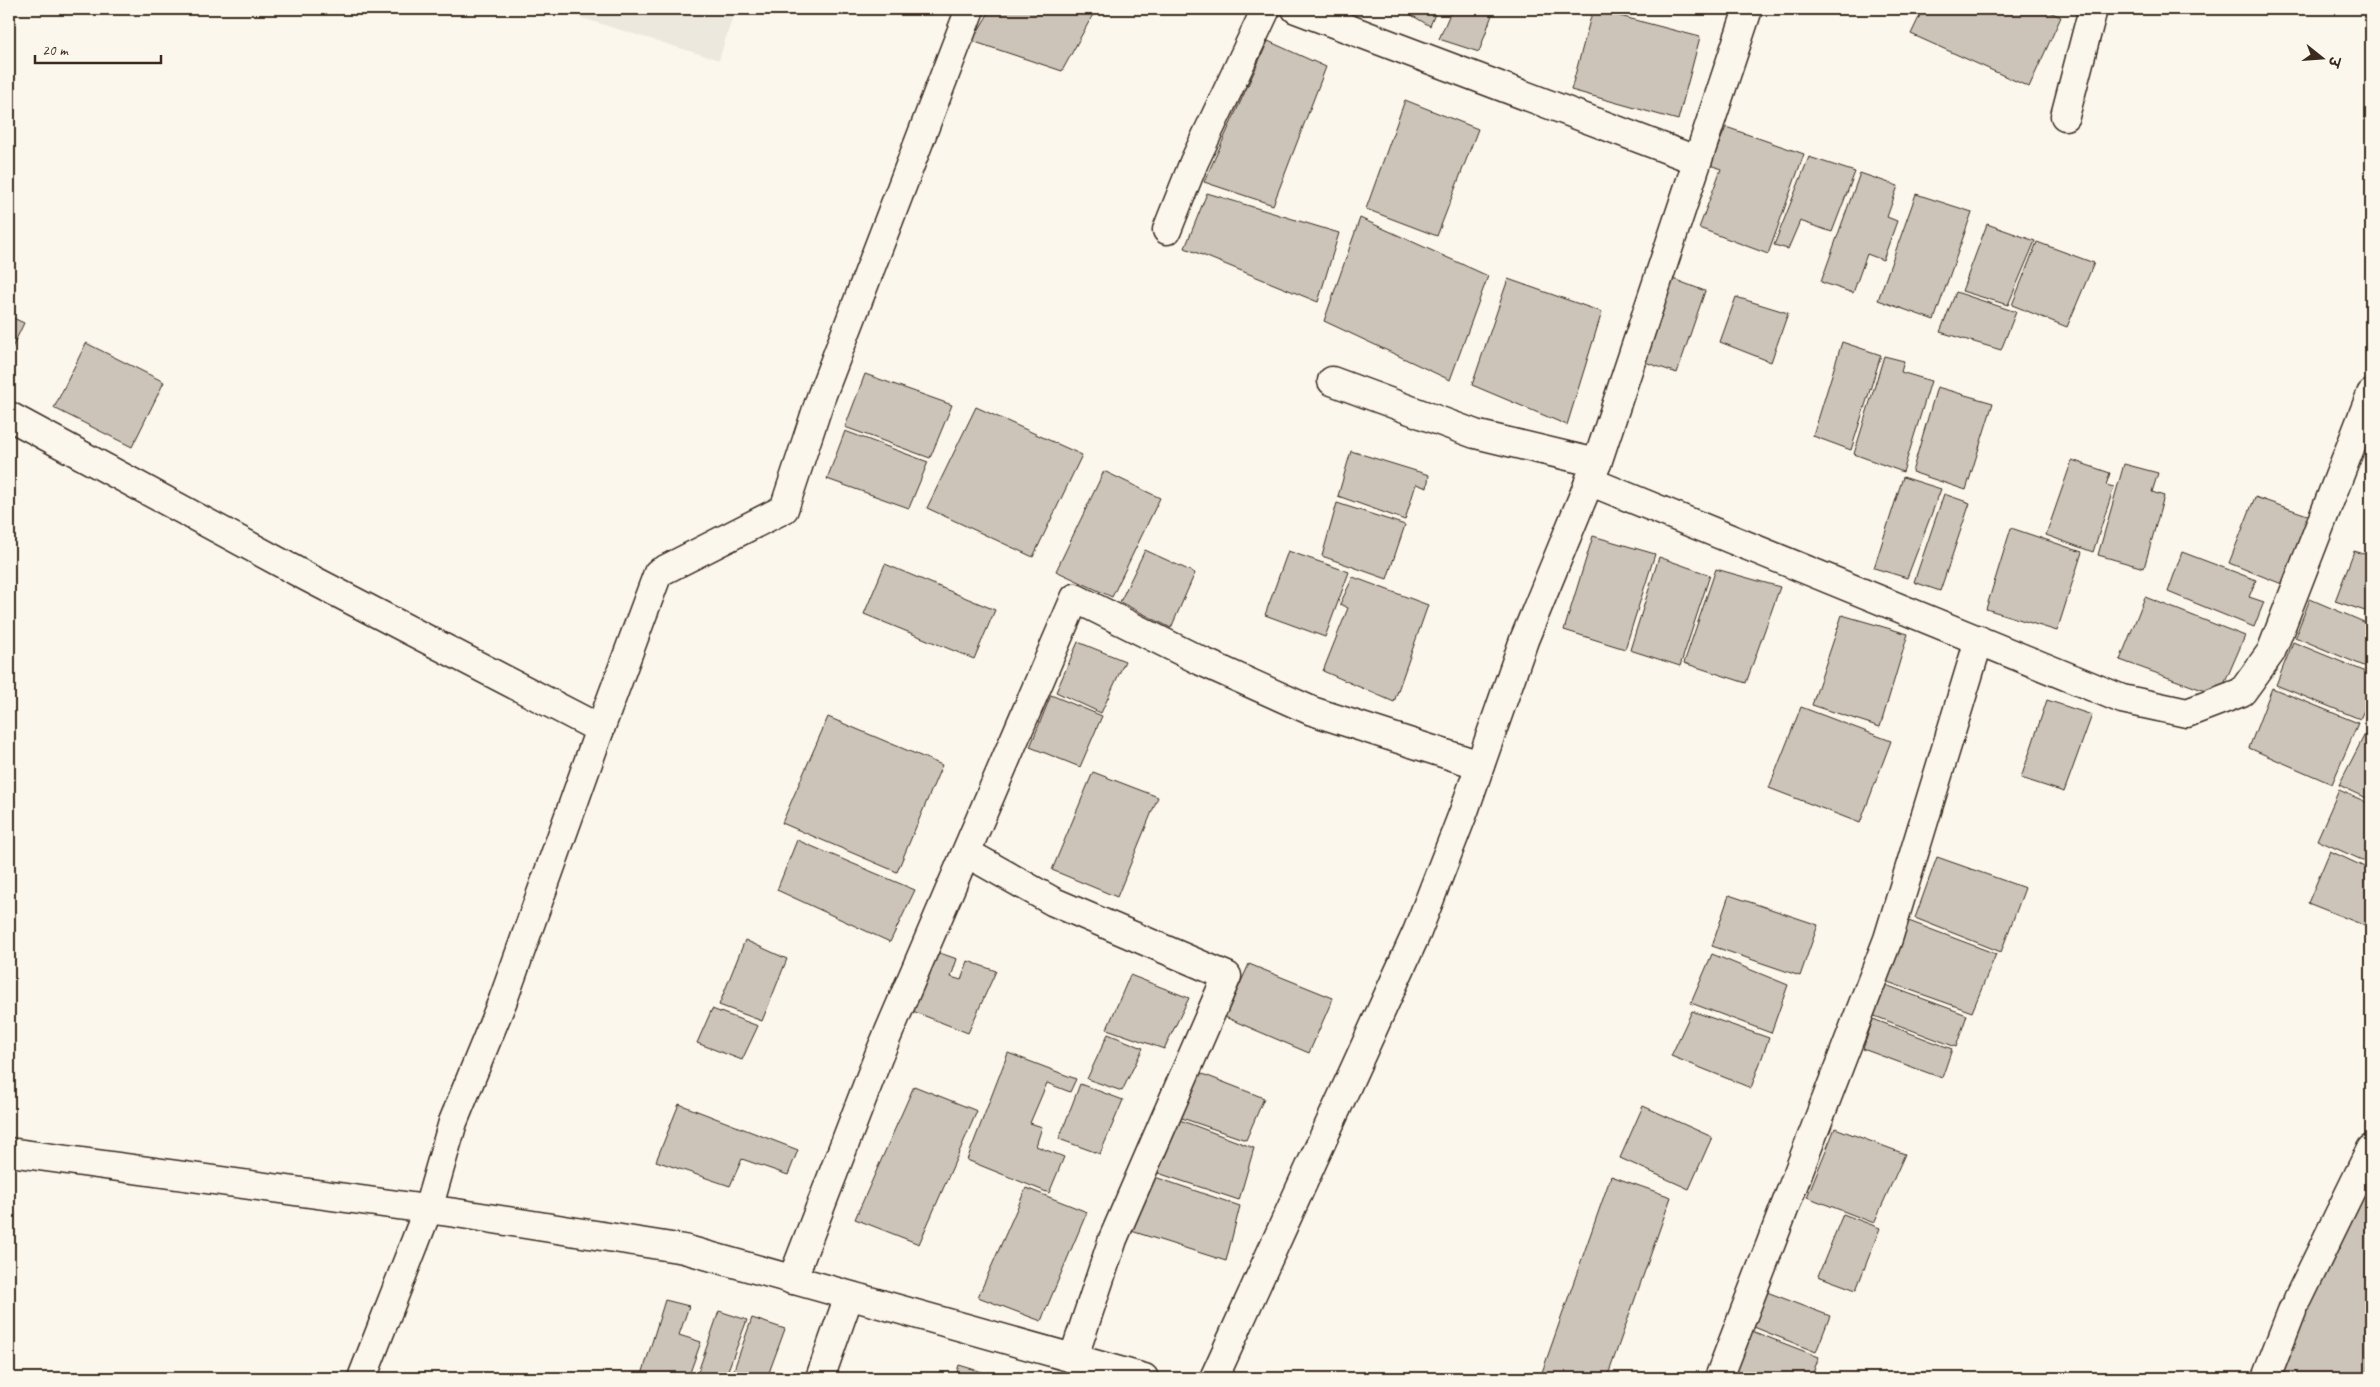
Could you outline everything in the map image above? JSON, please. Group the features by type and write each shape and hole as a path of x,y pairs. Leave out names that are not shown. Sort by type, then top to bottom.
{"street":[{"path":"362,1378 428,1209 453,1122 503,1000 658,573 784,509 821,397 970,9"},
{"path":"1167,230 1194,162 1266,9"},
{"path":"1296,9 1696,160"},
{"path":"1214,1378 1417,932 1480,765 1524,640 1593,472 1748,9"},
{"path":"2065,116 2093,9"},
{"path":"1332,381 1475,434 1593,472 1979,640 2122,699 2187,713 2242,692 2271,652 2371,394"},
{"path":"9,416 307,577 600,729"},
{"path":"792,1280 876,1064 1075,598 1201,661 1312,711 1480,765"},
{"path":"1719,1378 1888,939 1979,640"},
{"path":"967,852 1054,902 1228,976 1113,1239 1073,1359"},
{"path":"2266,1378 2295,1305 2371,1149"},
{"path":"9,1152 428,1209 684,1249 1129,1376"},
{"path":"820,1378 849,1296"}],"shaded area":[{"path":"552,9 735,9 719,60"}],"building":[{"path":"991,9 1096,9 1062,71 972,41"},
{"path":"1401,9 1437,9 1430,26"},
{"path":"1452,9 1494,9 1479,52 1439,39"},
{"path":"1593,9 1700,37 1678,120 1571,90"},
{"path":"1923,9 2043,9 2061,17 2029,87 1911,34"},
{"path":"1268,41 1326,67 1273,205 1204,182"},
{"path":"1405,100 1478,129 1437,236 1366,209"},
{"path":"1726,127 1804,154 1768,254 1699,228 1721,169 1710,165"},
{"path":"1809,157 1855,172 1832,232 1800,221 1788,249 1774,245"},
{"path":"1860,173 1898,186 1887,217 1897,221 1883,260 1867,254 1853,293 1821,282"},
{"path":"1207,193 1339,233 1318,302 1185,248"},
{"path":"1916,194 1972,212 1934,320 1878,300"},
{"path":"1360,218 1488,276 1450,380 1324,321"},
{"path":"1987,224 2035,241 2008,305 1962,291"},
{"path":"2037,242 2094,263 2067,327 2012,305"},
{"path":"1665,276 1705,291 1677,373 1636,359"},
{"path":"1508,279 1602,312 1567,425 1472,385"},
{"path":"1956,292 2016,312 2001,350 1940,332"},
{"path":"1736,297 1788,313 1771,362 1720,342"},
{"path":"9,316 24,323 9,354"},
{"path":"1842,342 1881,355 1851,450 1813,436"},
{"path":"86,343 164,382 132,447 54,408"},
{"path":"1884,356 1904,361 1901,372 1931,381 1903,472 1854,454"},
{"path":"865,374 952,405 930,458 845,427"},
{"path":"1937,387 1993,403 1966,490 1912,472"},
{"path":"976,407 1082,455 1033,557 927,508"},
{"path":"845,431 928,462 909,508 827,479"},
{"path":"1351,451 1429,475 1427,488 1416,484 1405,520 1338,496"},
{"path":"2072,460 2110,473 2106,485 2114,487 2093,552 2046,535"},
{"path":"2124,464 2158,473 2152,492 2164,496 2144,568 2098,555"},
{"path":"1104,471 1160,498 1112,597 1056,571"},
{"path":"1903,477 1941,489 1907,578 1874,568"},
{"path":"1944,494 1970,503 1940,591 1914,582"},
{"path":"2255,497 2319,519 2292,588 2229,563"},
{"path":"1337,503 1405,525 1387,579 1322,556"},
{"path":"2011,528 2082,552 2057,631 1986,609"},
{"path":"1593,536 1655,554 1625,649 1564,630"},
{"path":"1145,550 1195,573 1171,628 1120,602"},
{"path":"1288,551 1349,572 1325,637 1265,615"},
{"path":"2354,551 2371,556 2371,613 2335,601"},
{"path":"2182,552 2256,580 2249,597 2264,602 2254,627 2168,592"},
{"path":"1659,557 1710,575 1680,666 1630,650"},
{"path":"885,564 995,610 974,659 864,614"},
{"path":"1716,569 1780,587 1746,683 1684,663"},
{"path":"1353,577 1428,605 1394,702 1323,671 1348,608 1340,604"},
{"path":"2145,597 2245,636 2219,696 2120,660"},
{"path":"2310,599 2371,625 2371,669 2295,637"},
{"path":"1842,615 1908,634 1880,727 1812,705"},
{"path":"1078,642 1125,661 1101,713 1056,692"},
{"path":"2293,642 2371,674 2371,695 2360,719 2276,685"},
{"path":"2272,688 2358,723 2332,784 2249,748"},
{"path":"1051,695 1102,716 1080,767 1030,747"},
{"path":"2047,700 2092,715 2064,792 2021,778"},
{"path":"1801,707 1891,741 1860,823 1769,788"},
{"path":"828,717 942,765 897,872 782,823"},
{"path":"2364,736 2371,739 2371,800 2339,785"},
{"path":"1093,772 1158,797 1117,897 1052,870"},
{"path":"2339,790 2371,804 2371,864 2317,840"},
{"path":"797,840 915,890 890,942 777,890"},
{"path":"2330,851 2371,870 2371,928 2308,903"},
{"path":"1937,857 2025,888 2001,952 1915,918"},
{"path":"1729,895 1818,925 1800,976 1712,946"},
{"path":"1906,920 1996,954 1972,1012 1882,980"},
{"path":"745,940 787,959 762,1021 719,1005"},
{"path":"937,952 957,959 951,977 961,980 968,961 996,971 968,1033 910,1010"},
{"path":"1712,954 1788,985 1771,1033 1691,1003"},
{"path":"1249,964 1333,998 1309,1053 1225,1017"},
{"path":"1130,975 1189,998 1164,1049 1107,1029"},
{"path":"1883,984 1967,1015 1956,1047 1872,1015"},
{"path":"712,1009 758,1026 742,1060 697,1043"},
{"path":"1692,1011 1769,1038 1751,1088 1671,1056"},
{"path":"1873,1019 1952,1049 1942,1078 1863,1049"},
{"path":"1108,1034 1143,1048 1122,1091 1087,1079"},
{"path":"1008,1053 1076,1079 1070,1092 1047,1083 1030,1123 1042,1127 1036,1146 1064,1157 1049,1193 967,1160"},
{"path":"1195,1071 1264,1098 1246,1140 1176,1116"},
{"path":"1080,1084 1123,1100 1100,1154 1059,1139"},
{"path":"914,1086 977,1111 919,1244 855,1219"},
{"path":"679,1104 798,1150 788,1175 742,1159 730,1186 656,1161"},
{"path":"1643,1106 1712,1137 1689,1189 1620,1158"},
{"path":"1169,1116 1254,1148 1239,1200 1149,1170"},
{"path":"1835,1128 1905,1154 1874,1223 1807,1197"},
{"path":"1146,1174 1240,1206 1226,1261 1125,1229"},
{"path":"1611,1176 1671,1197 1607,1378 1540,1378"},
{"path":"1026,1188 1087,1212 1041,1321 978,1297"},
{"path":"2359,1189 2371,1194 2371,1378 2276,1378"},
{"path":"1843,1214 1880,1228 1856,1290 1818,1276"},
{"path":"1759,1289 1830,1316 1816,1352 1744,1323"},
{"path":"665,1300 689,1306 679,1335 701,1342 688,1378 641,1378"},
{"path":"719,1311 747,1320 725,1378 696,1378"},
{"path":"752,1318 785,1329 767,1378 731,1378"},
{"path":"1744,1328 1819,1357 1811,1378 1725,1378"},
{"path":"959,1365 1002,1378 955,1378"}]}
